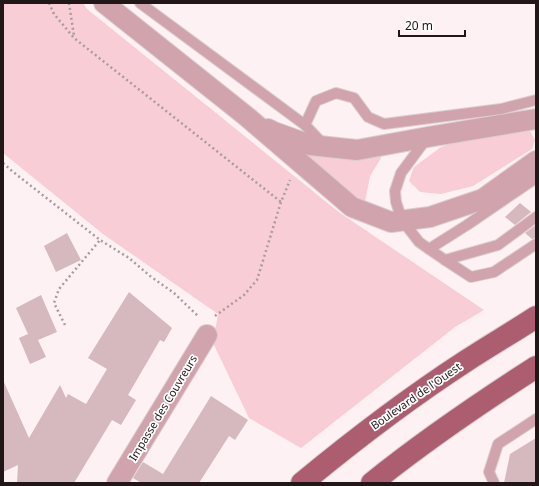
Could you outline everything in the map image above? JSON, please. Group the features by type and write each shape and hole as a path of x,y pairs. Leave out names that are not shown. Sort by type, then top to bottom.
{"main road":[{"name":"Boulevard de l'Ouest","path":"302,483 354,441 408,401 466,361 536,317"},
{"path":"372,483 452,423 536,367"}],"street":[{"path":"104,3 246,116 352,207 391,222 430,217 483,199 536,161"},
{"path":"246,116 274,132 310,145 357,150 536,119"},
{"name":"Impasse des Couvreurs","path":"119,482 206,329"}],"lane":[{"path":"140,3 305,125 326,146"},
{"path":"305,125 316,101 336,93 354,98 368,117 384,124 501,108 536,100"},
{"path":"428,137 402,173 395,191 396,202 402,220 419,242 472,277 494,272 536,244"},
{"path":"429,248 467,226 536,178"},
{"path":"445,260 498,246 536,217"},
{"path":"494,483 489,472 498,444 536,419"}],"path":[{"path":"49,3 54,14 74,38 281,202"},
{"path":"69,3 74,38"},
{"path":"3,163 100,240 129,258 150,276 174,293 206,329 244,295 257,280 281,202 298,161"},
{"path":"65,325 54,303 59,290 100,240"}],"shaded area":[{"path":"3,3 83,3 87,9 340,213 484,310 455,327 301,448 249,418 213,343 218,314 103,234 3,153"},
{"path":"530,131 535,140 532,149 473,186 441,194 420,192 409,181 414,167 441,147 480,133"},
{"path":"297,146 380,151 381,158 370,176 365,202 349,192"}],"building":[{"path":"520,203 531,212 515,225 505,217"},
{"path":"536,225 536,238 532,239 525,233"},
{"path":"67,233 81,260 56,272 44,246"},
{"path":"129,292 172,328 164,342 160,340 128,395 136,400 121,425 112,420 74,483 17,483 18,465 3,472 3,380 29,438 60,385 66,398 68,394 86,404 107,369 88,358"},
{"path":"41,295 57,332 38,340 46,357 30,364 19,338 28,334 16,308"},
{"path":"211,396 248,420 235,440 229,436 199,483 141,483 133,478 143,462 163,474"},
{"path":"536,438 536,483 504,483 510,454"}]}
